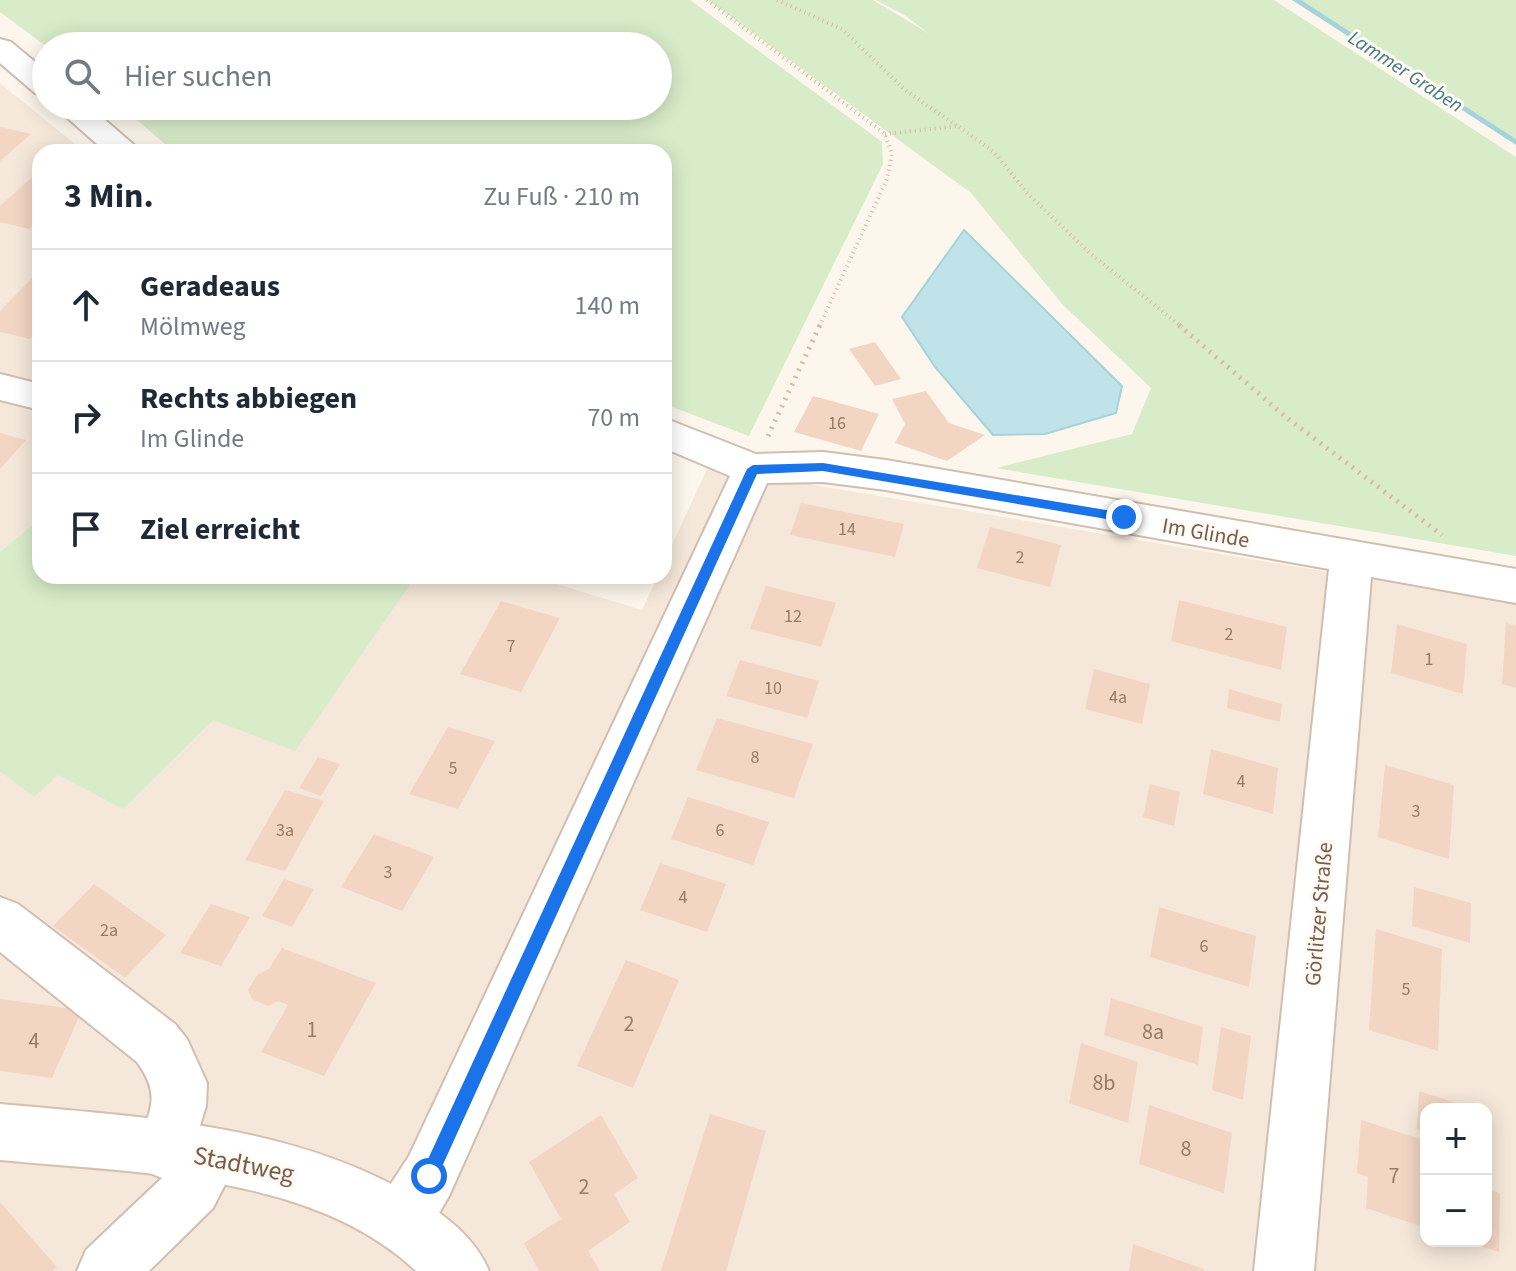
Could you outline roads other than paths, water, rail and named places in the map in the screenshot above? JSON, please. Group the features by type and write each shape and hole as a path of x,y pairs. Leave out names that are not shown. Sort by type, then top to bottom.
{"street":[{"path":"0,48 32,74"},
{"path":"87,120 116,144"},
{"path":"0,387 32,395"},
{"path":"402,1220 429,1176 753,469 672,435"},
{"name":"Im Glinde","path":"753,469 823,467 886,475 1507,585"},
{"name":"Görlitzer Straße","path":"1284,1271 1351,558"},
{"path":"0,921 156,1043 176,1067 193,1188 107,1271"},
{"name":"Stadtweg","path":"0,1132 187,1153 318,1179 402,1220 459,1271"}],"water":[{"path":"964,230 1122,386 1116,413 1045,434 993,435 935,367 902,317"}],"waterway":[{"name":"Lammer Graben","path":"1296,0 1516,143"}]}
